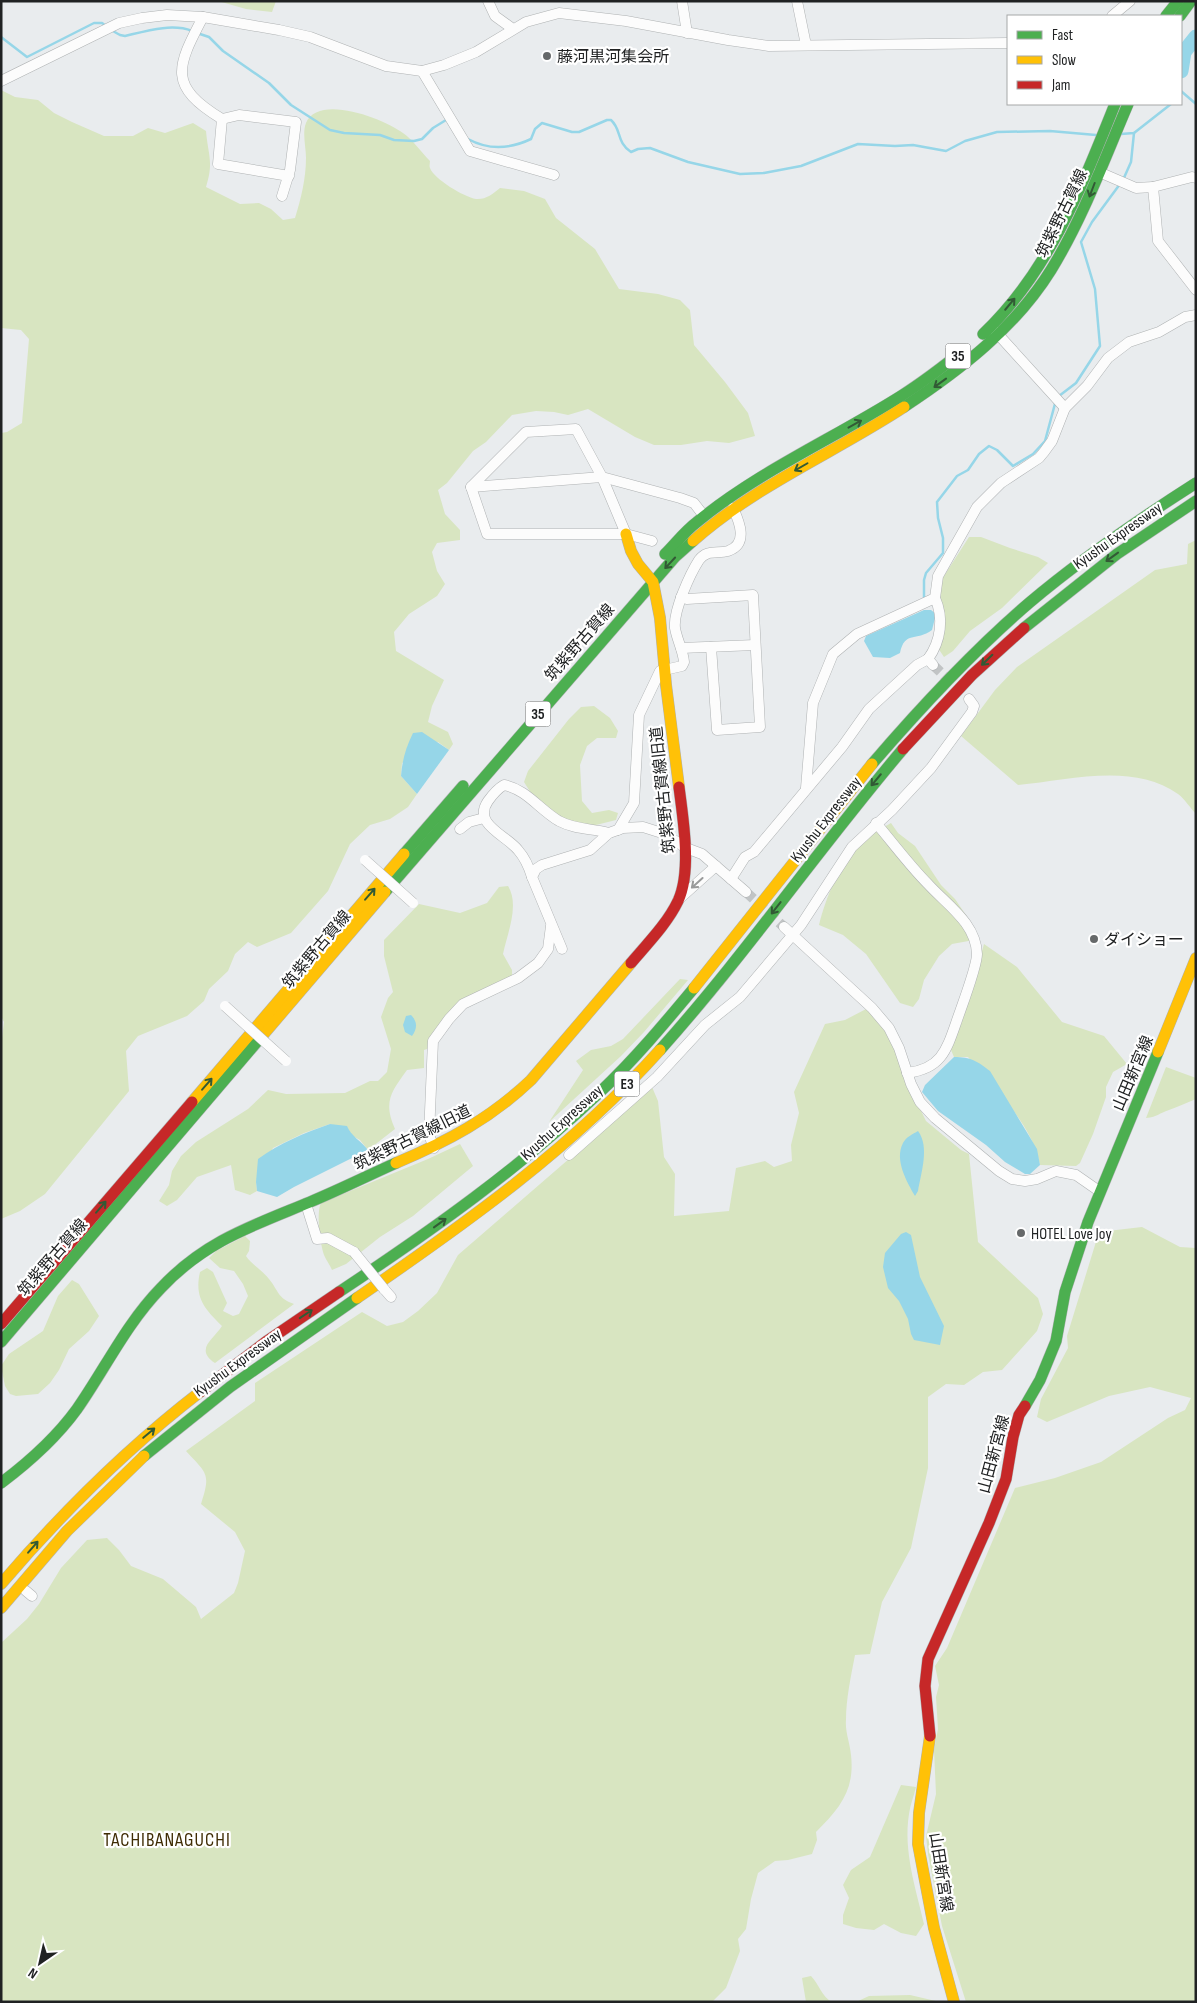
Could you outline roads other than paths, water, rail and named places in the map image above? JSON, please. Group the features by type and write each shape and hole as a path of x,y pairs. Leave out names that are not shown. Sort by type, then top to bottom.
{"main road":[{"path":"1167,15 1178,1"},
{"path":"1181,15 1191,1"},
{"name":"筑紫野古賀線","path":"1,1342 649,578 678,541 704,516 737,492 774,468 891,404 995,331 1060,233 1105,144 1111,129 1116,105"},
{"name":"筑紫野古賀線","path":"1111,129 1127,105"},
{"name":"筑紫野古賀線","path":"1,1324 444,807 649,578 709,526 733,508 914,402 953,373 1034,294 1070,238 1099,172 1105,144"},
{"name":"Kyushu Expressway","path":"1,1584 36,1543 103,1475 180,1407 270,1339 436,1226 493,1184 600,1091 652,1037 694,989 856,781 939,688 984,644 1038,596 1100,548 1196,483"},
{"name":"Kyushu Expressway","path":"1,1608 46,1555 92,1506 164,1439 270,1357 495,1200 556,1150 603,1107 646,1064 718,982 865,793 951,696 994,653 1090,573 1149,530 1196,501"},
{"name":"筑紫野古賀線旧道","path":"1,1482 38,1454 57,1434 76,1409 144,1305 177,1271 198,1254 234,1234 434,1148 474,1128 514,1097 628,967 659,929 678,901 685,871 686,848 664,668 660,618 649,578 631,551 626,534"},
{"name":"山田新宮線","path":"954,2002 934,1928 918,1844 919,1813 930,1734 926,1686 928,1659 989,1524 1006,1479 1013,1437 1019,1415 1040,1380 1056,1341 1065,1292 1099,1191 1174,1016 1196,958"}],"street":[{"path":"488,1 495,16 513,29"},
{"path":"682,1 687,33"},
{"path":"797,1 806,45"},
{"path":"1113,15 1130,1"},
{"path":"1,81 108,29 142,18 168,15 203,17 302,36 386,66 422,71 444,65 476,52 526,22 559,13 626,21 769,46 1007,43"},
{"path":"203,17 184,56 182,73 184,89 198,102 222,119 239,115 296,122 289,176 282,196"},
{"path":"422,71 470,151 554,175"},
{"path":"222,119 218,164 289,176"},
{"path":"1099,172 1130,186 1153,187 1192,177 1196,178"},
{"path":"1153,187 1158,241 1196,290"},
{"path":"731,879 745,857 754,852 842,747 878,699 917,665 930,662 940,628 940,608 935,598 938,576 977,508 1001,483 1039,458 1052,441 1065,408 1087,386 1113,353 1122,346 1159,332 1185,317 1196,315"},
{"path":"995,331 1065,408"},
{"path":"471,487 526,432 576,429 602,477 626,534"},
{"path":"471,487 602,477 694,503 704,516"},
{"path":"471,487 487,534 626,534 652,541"},
{"path":"532,877 536,869 542,865 590,850 613,831 634,803 638,715 660,671 664,668 682,666 684,662 675,628 681,598 700,558 707,553 728,551 736,546 740,538 739,522 733,508"},
{"path":"681,598 752,595 760,727 717,730 711,647"},
{"path":"806,788 813,703 833,654 857,634 935,598"},
{"path":"681,648 755,645"},
{"path":"569,1155 657,1077 705,1025 740,997 788,931 801,925 852,847 892,810 936,761 972,712 974,706 969,699"},
{"path":"562,949 528,864 518,849 485,822 485,805 496,790 504,784 519,790 544,812 578,828 613,831 643,827 664,834 686,848 702,854 746,892"},
{"path":"460,829 469,822 484,818"},
{"path":"876,823 928,884 959,914 973,935 977,955 947,1049 930,1067 907,1073"},
{"path":"365,860 413,903"},
{"path":"678,901 716,866"},
{"path":"434,1148 430,1135 433,1041 463,1004 518,978 538,963 548,950 552,925"},
{"path":"788,931 872,1008 889,1028 920,1102 935,1118 999,1171 1012,1178 1025,1181 1037,1179 1056,1171 1076,1175 1099,1191"},
{"path":"225,1006 286,1060"},
{"path":"306,1204 317,1239 328,1238 354,1252 387,1293"}],"water":[{"path":"924,610 931,610 936,614 932,630 905,641 900,653 890,658 873,657 864,641 866,636"},
{"path":"422,732 449,750 417,794 401,776 405,754 413,733"},
{"path":"411,1015 416,1025 412,1036 405,1032 403,1025 406,1016"},
{"path":"954,1057 974,1060 990,1071 1037,1149 1040,1165 1030,1174 1025,1174 1005,1162 986,1145 938,1111 922,1092 925,1085"},
{"path":"330,1124 347,1126 351,1133 368,1150 277,1197 257,1191 258,1159 292,1139"},
{"path":"918,1131 922,1137 924,1152 918,1191 915,1196 903,1171 900,1156 904,1141"},
{"path":"906,1232 911,1235 920,1277 944,1326 940,1345 914,1340 908,1319 899,1301 888,1288 883,1267 885,1253 901,1234"}],"waterway":[{"path":"1,37 27,57 94,23 102,23 106,26"},
{"path":"111,30 125,36 168,28 192,31"},
{"path":"197,33 209,37 223,51 269,83 291,105 330,130 344,133 380,135 394,140 414,141 422,139 433,128 446,120 448,121"},
{"path":"1182,65 1184,52 1196,37"},
{"path":"1182,92 1196,104"},
{"path":"1121,134 1134,133 1170,105"},
{"path":"468,139 483,145 499,147 515,145 531,139 535,129 542,123 572,132 579,132 611,120 617,128 623,144 631,152 650,148 688,162 740,174 764,173 801,166 858,144 913,145 946,151 965,141 997,132 1050,131 1096,135"},
{"path":"1123,180 1131,162 1134,133"},
{"path":"1059,396 1076,383 1100,346 1095,289 1081,242 1092,222 1120,184"},
{"path":"924,601 926,573 943,553 943,538 938,518 937,502 957,476 968,470 979,454 989,446 997,450 1013,466 1033,454 1045,441 1056,400"}],"tunnel":[{"path":"933,665 951,682"},
{"path":"746,892 784,927"}],"place":[{"name":"藤河黒河集会所","path":"547,56"},
{"name":"ダイショー","path":"1094,939"},
{"name":"HOTEL Love Joy","path":"1021,1233"}],"district":[{"name":"TACHIBANAGUCHI","path":"167,1839"}]}
